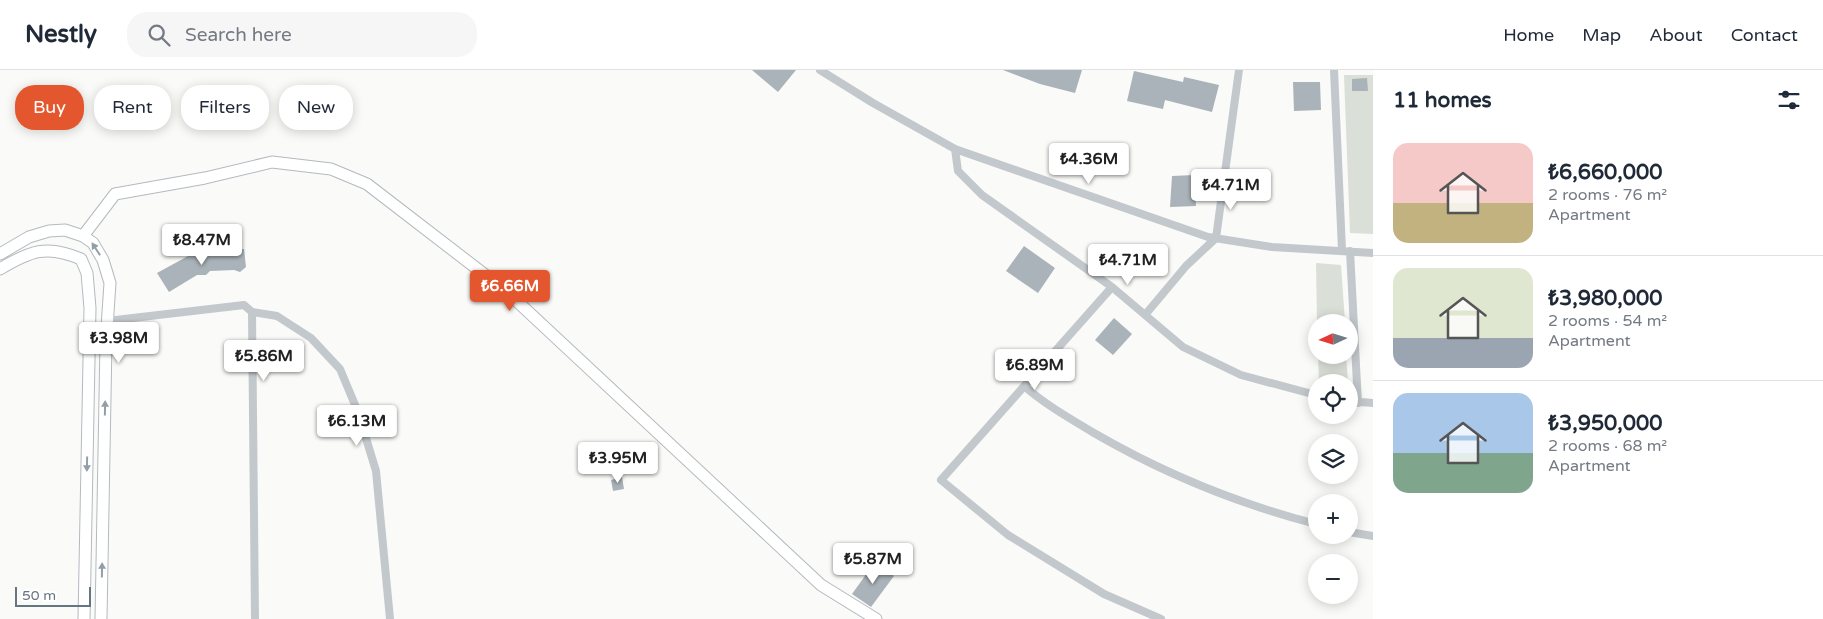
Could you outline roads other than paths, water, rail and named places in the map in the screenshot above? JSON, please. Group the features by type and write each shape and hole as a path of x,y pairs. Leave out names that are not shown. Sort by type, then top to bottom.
{"street":[{"path":"820,70 873,103 955,148 1100,201 1216,238 1272,247 1373,253"},
{"path":"1145,315 1186,266 1216,238 1239,70"},
{"path":"1334,70 1356,374"},
{"path":"955,148 958,170 982,195 1112,287 1183,347 1241,375 1308,393"},
{"path":"83,236 115,194 204,178 272,162 331,170 367,184 506,291 821,585 876,619"},
{"path":"0,254 29,236 65,230 83,236 93,243 110,283 107,321 102,619"},
{"path":"0,269 36,251 50,249 66,252 81,259 87,273 90,308 84,619"},
{"path":"1112,287 941,480 1008,535 1104,594 1161,619"},
{"path":"107,321 244,305 252,312 277,316 311,338 340,369 358,412 376,471 390,619"},
{"path":"252,312 255,619"},
{"path":"1024,386 1045,404 1138,458 1269,512 1308,522"},
{"path":"1358,403 1373,404"},
{"path":"1358,534 1373,536"}]}
